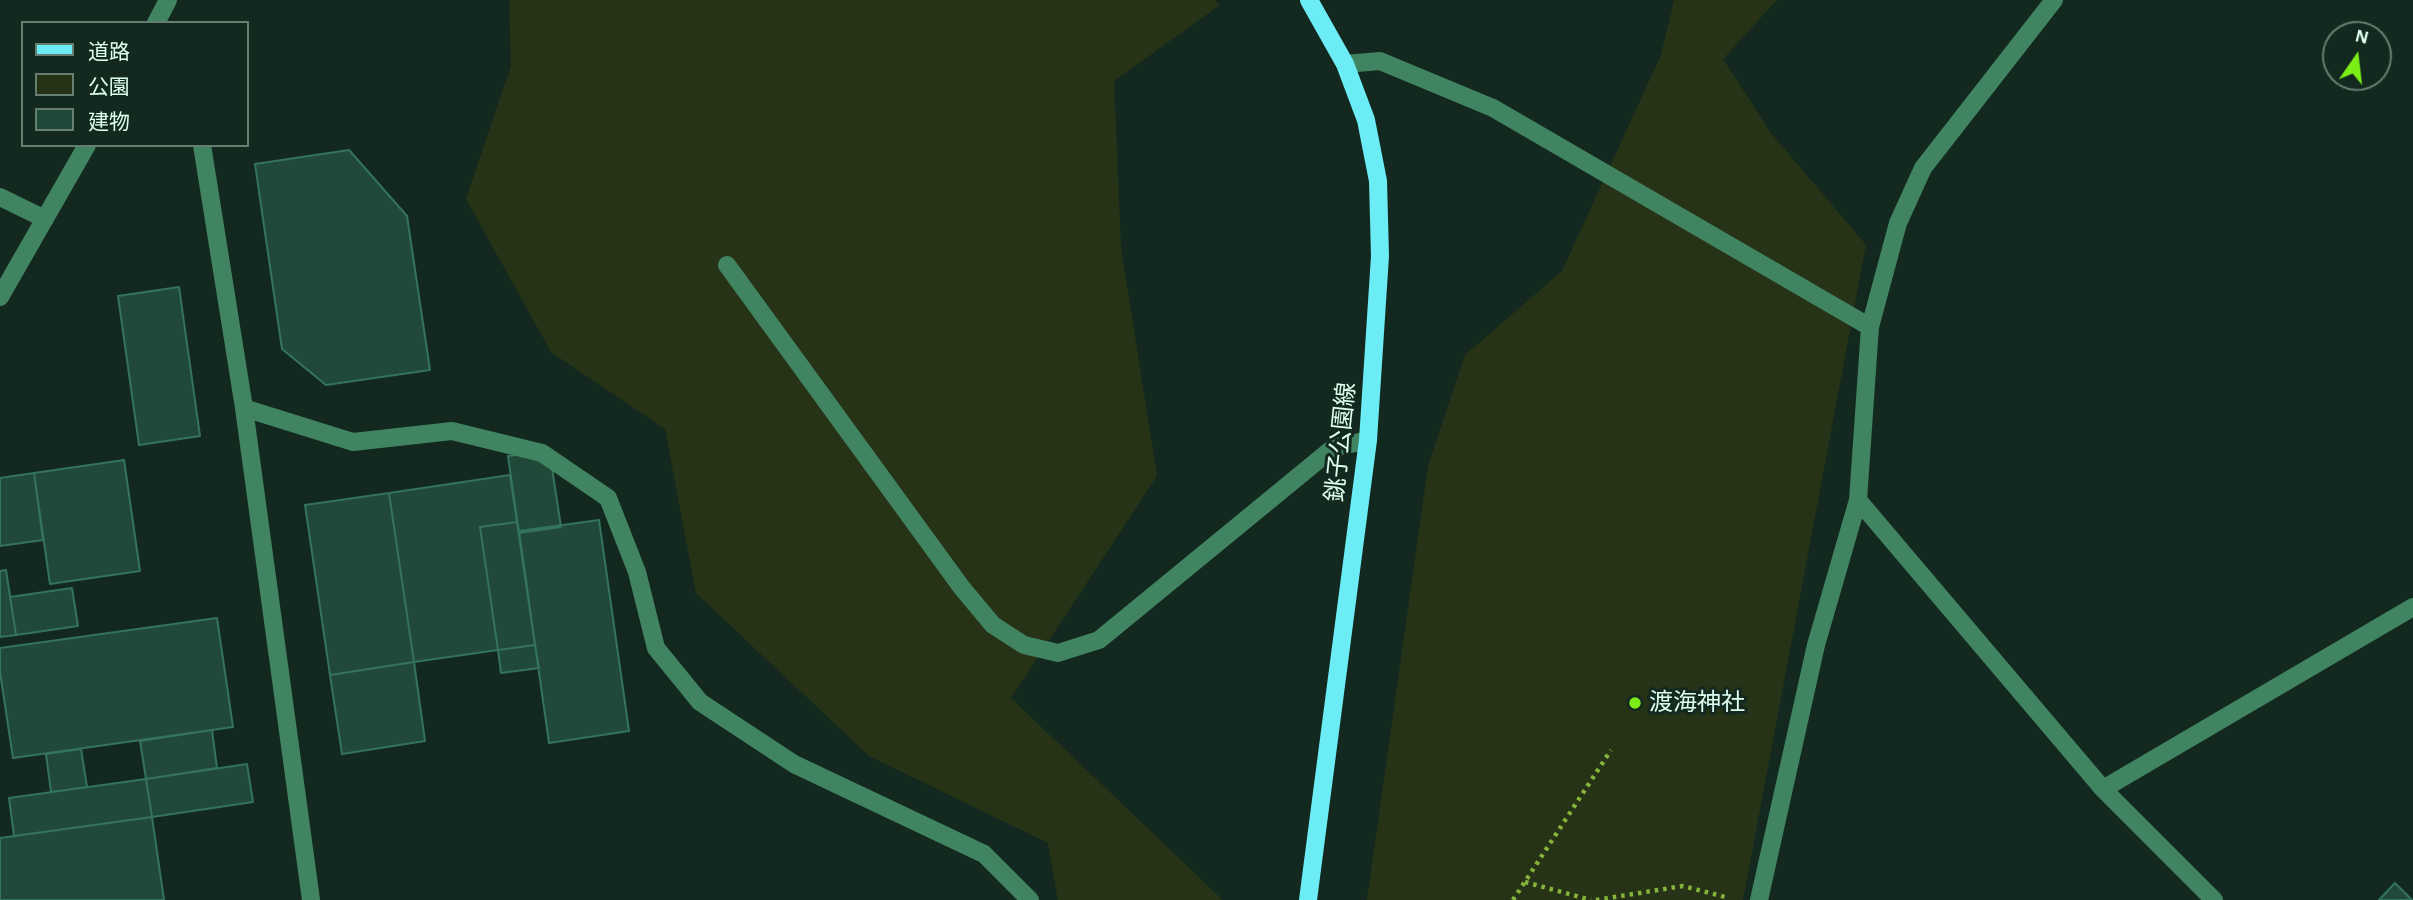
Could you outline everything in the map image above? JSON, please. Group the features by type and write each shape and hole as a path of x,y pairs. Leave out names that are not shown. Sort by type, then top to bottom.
{"main road":[{"name":"銚子公園線","path":"1308,900 1368,440 1380,256 1378,181 1366,120 1345,64 1309,0"}],"street":[{"path":"157,21 168,0"},
{"path":"1759,900 1816,645 1858,500 1870,327 1898,223 1923,168 2054,0"},
{"path":"1345,64 1380,61 1493,108 1870,327"},
{"path":"0,297 86,147"},
{"path":"202,147 244,408 311,900"},
{"path":"0,197 45,219"},
{"path":"727,265 962,588 993,625 1024,645 1058,653 1099,640 1333,448 1368,440"},
{"path":"244,408 353,442 452,431 542,453 608,498 637,572 656,648 700,702 794,764 984,854 1030,900"},
{"path":"1858,500 2103,789 2214,900"},
{"path":"2103,789 2413,607"}],"path":[{"path":"1513,900 1611,750"},
{"path":"1525,882 1591,900"},
{"path":"1596,900 1684,886 1738,900"}],"green space":[{"path":"509,0 1214,0 1220,5 1114,81 1121,248 1157,476 1011,698 1223,900 1058,900 1048,843 869,756 696,593 665,429 551,352 466,199 511,66"},
{"path":"1674,0 1777,0 1723,59 1771,133 1866,245 1743,900 1367,900 1428,466 1465,355 1562,271 1661,55"}],"building":[{"path":"349,150 407,216 430,370 326,385 282,349 255,164"},
{"path":"179,287 200,436 139,445 118,296"},
{"path":"536,453 552,468 561,527 519,533 508,456"},
{"path":"124,460 140,571 50,584 34,473"},
{"path":"34,473 43,540 0,546 0,478"},
{"path":"510,475 517,522 480,527 498,650 414,662 389,493"},
{"path":"389,493 414,662 330,675 305,505"},
{"path":"599,520 629,731 549,743 519,531"},
{"path":"517,522 535,645 498,650 480,527"},
{"path":"6,570 16,635 0,637 0,571"},
{"path":"72,588 78,626 16,635 10,597"},
{"path":"217,618 233,727 13,758 0,672 0,648"},
{"path":"535,645 539,668 501,673 498,650"},
{"path":"414,662 425,741 342,754 330,675"},
{"path":"212,730 217,768 146,779 140,741"},
{"path":"81,749 87,787 51,792 46,754"},
{"path":"247,764 253,802 152,817 146,779"},
{"path":"146,779 152,817 14,836 9,798"},
{"path":"152,817 164,900 0,900 0,838"},
{"path":"2395,883 2412,900 2379,900"}],"place":[{"name":"渡海神社","path":"1635,703"}]}
